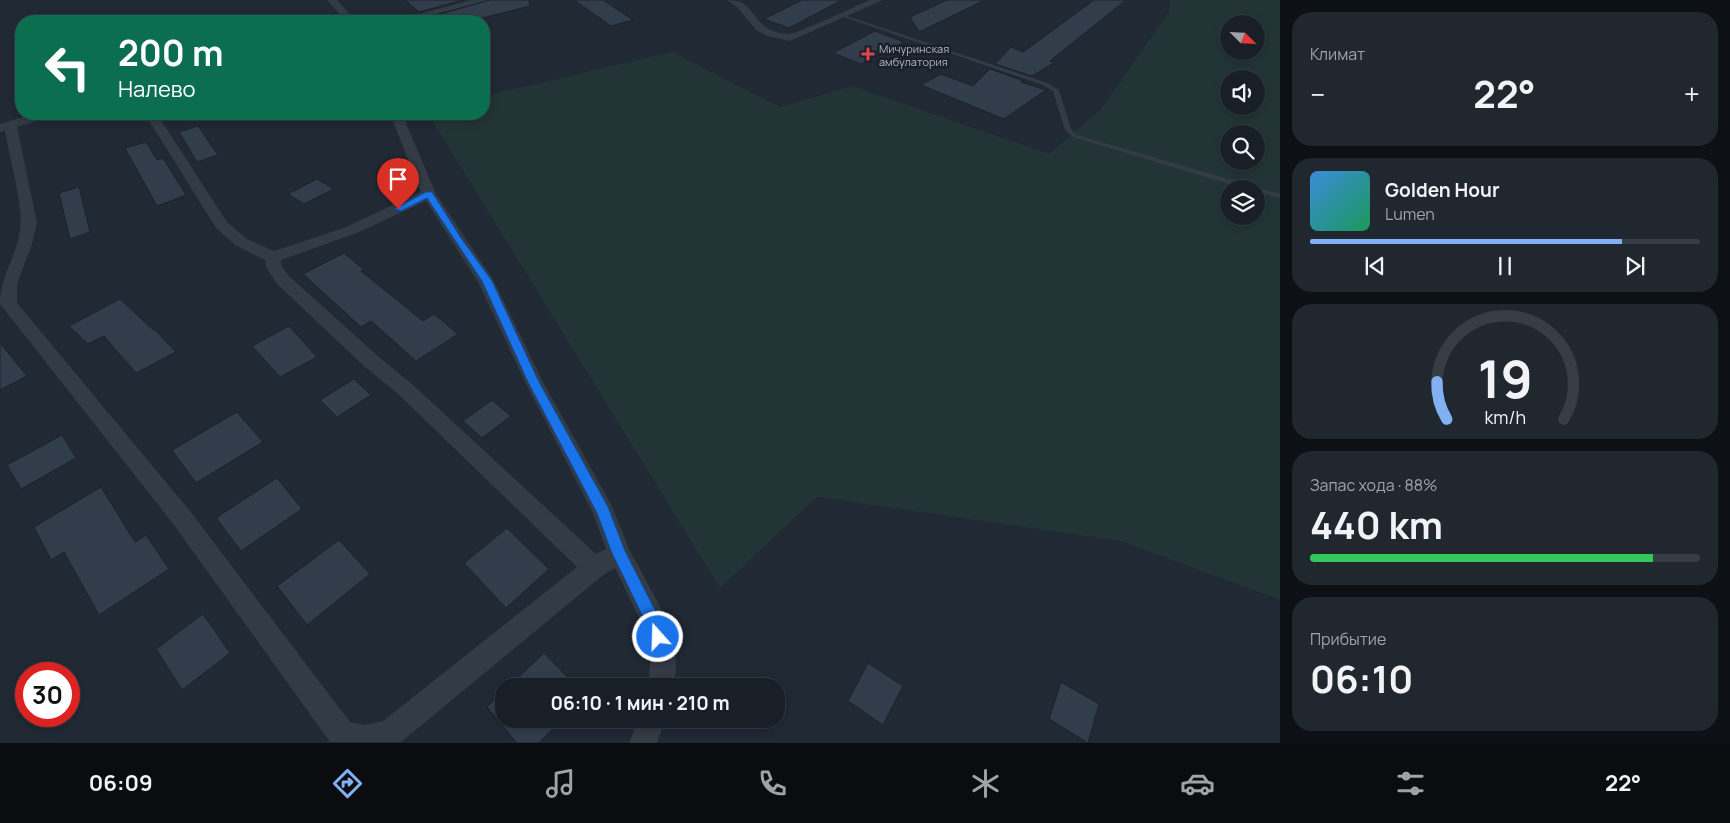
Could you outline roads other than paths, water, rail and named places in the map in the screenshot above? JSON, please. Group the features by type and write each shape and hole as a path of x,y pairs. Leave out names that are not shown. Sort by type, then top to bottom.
{"street":[{"path":"332,0 345,15"},
{"path":"422,15 483,0"},
{"path":"732,0 742,6 760,28 783,38 797,37 878,0"},
{"path":"26,120 5,126 29,224 29,236 8,284 6,294 9,304 182,518 340,732 352,738 367,741 391,732 594,568 619,553"},
{"path":"154,120 221,225 242,242 273,258"},
{"path":"398,120 429,194 456,239 486,281 534,382 603,512 619,553 654,622 662,653 662,678"},
{"path":"273,258 297,247 324,240 368,223 429,194"},
{"path":"273,258 274,267 283,280 372,362 405,389 594,568"},
{"path":"643,743 649,728"}],"lane":[{"path":"843,15 1045,84 1056,90 1068,130 1075,136 1225,180"},
{"path":"1265,192 1280,196"}],"place":[{"name":"Мичуринская амбулатория","path":"868,54"}]}
